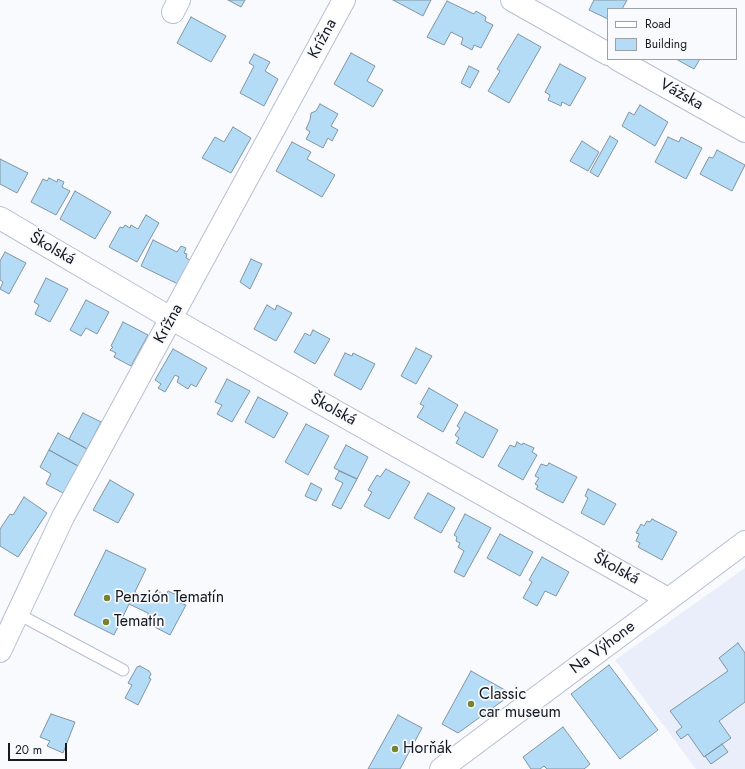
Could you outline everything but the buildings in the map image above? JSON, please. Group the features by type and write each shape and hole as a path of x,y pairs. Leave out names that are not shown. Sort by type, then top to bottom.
{"street":[{"name":"Krížna","path":"0,651 63,517 172,319 344,0"},
{"path":"512,0 607,53"},
{"name":"Vážska","path":"619,60 745,131"},
{"name":"Školská","path":"0,218 172,319 668,599"},
{"name":"Na Výhone","path":"442,769 745,542"}],"lane":[{"path":"18,614 123,670"}],"shaded area":[{"path":"745,568 745,769 696,769 615,660"}],"place":[{"name":"Penzión Tematín","path":"107,598"},
{"name":"Tematín","path":"106,622"},
{"name":"Classic car museum","path":"471,704"},
{"name":"Horňák","path":"395,749"}]}
